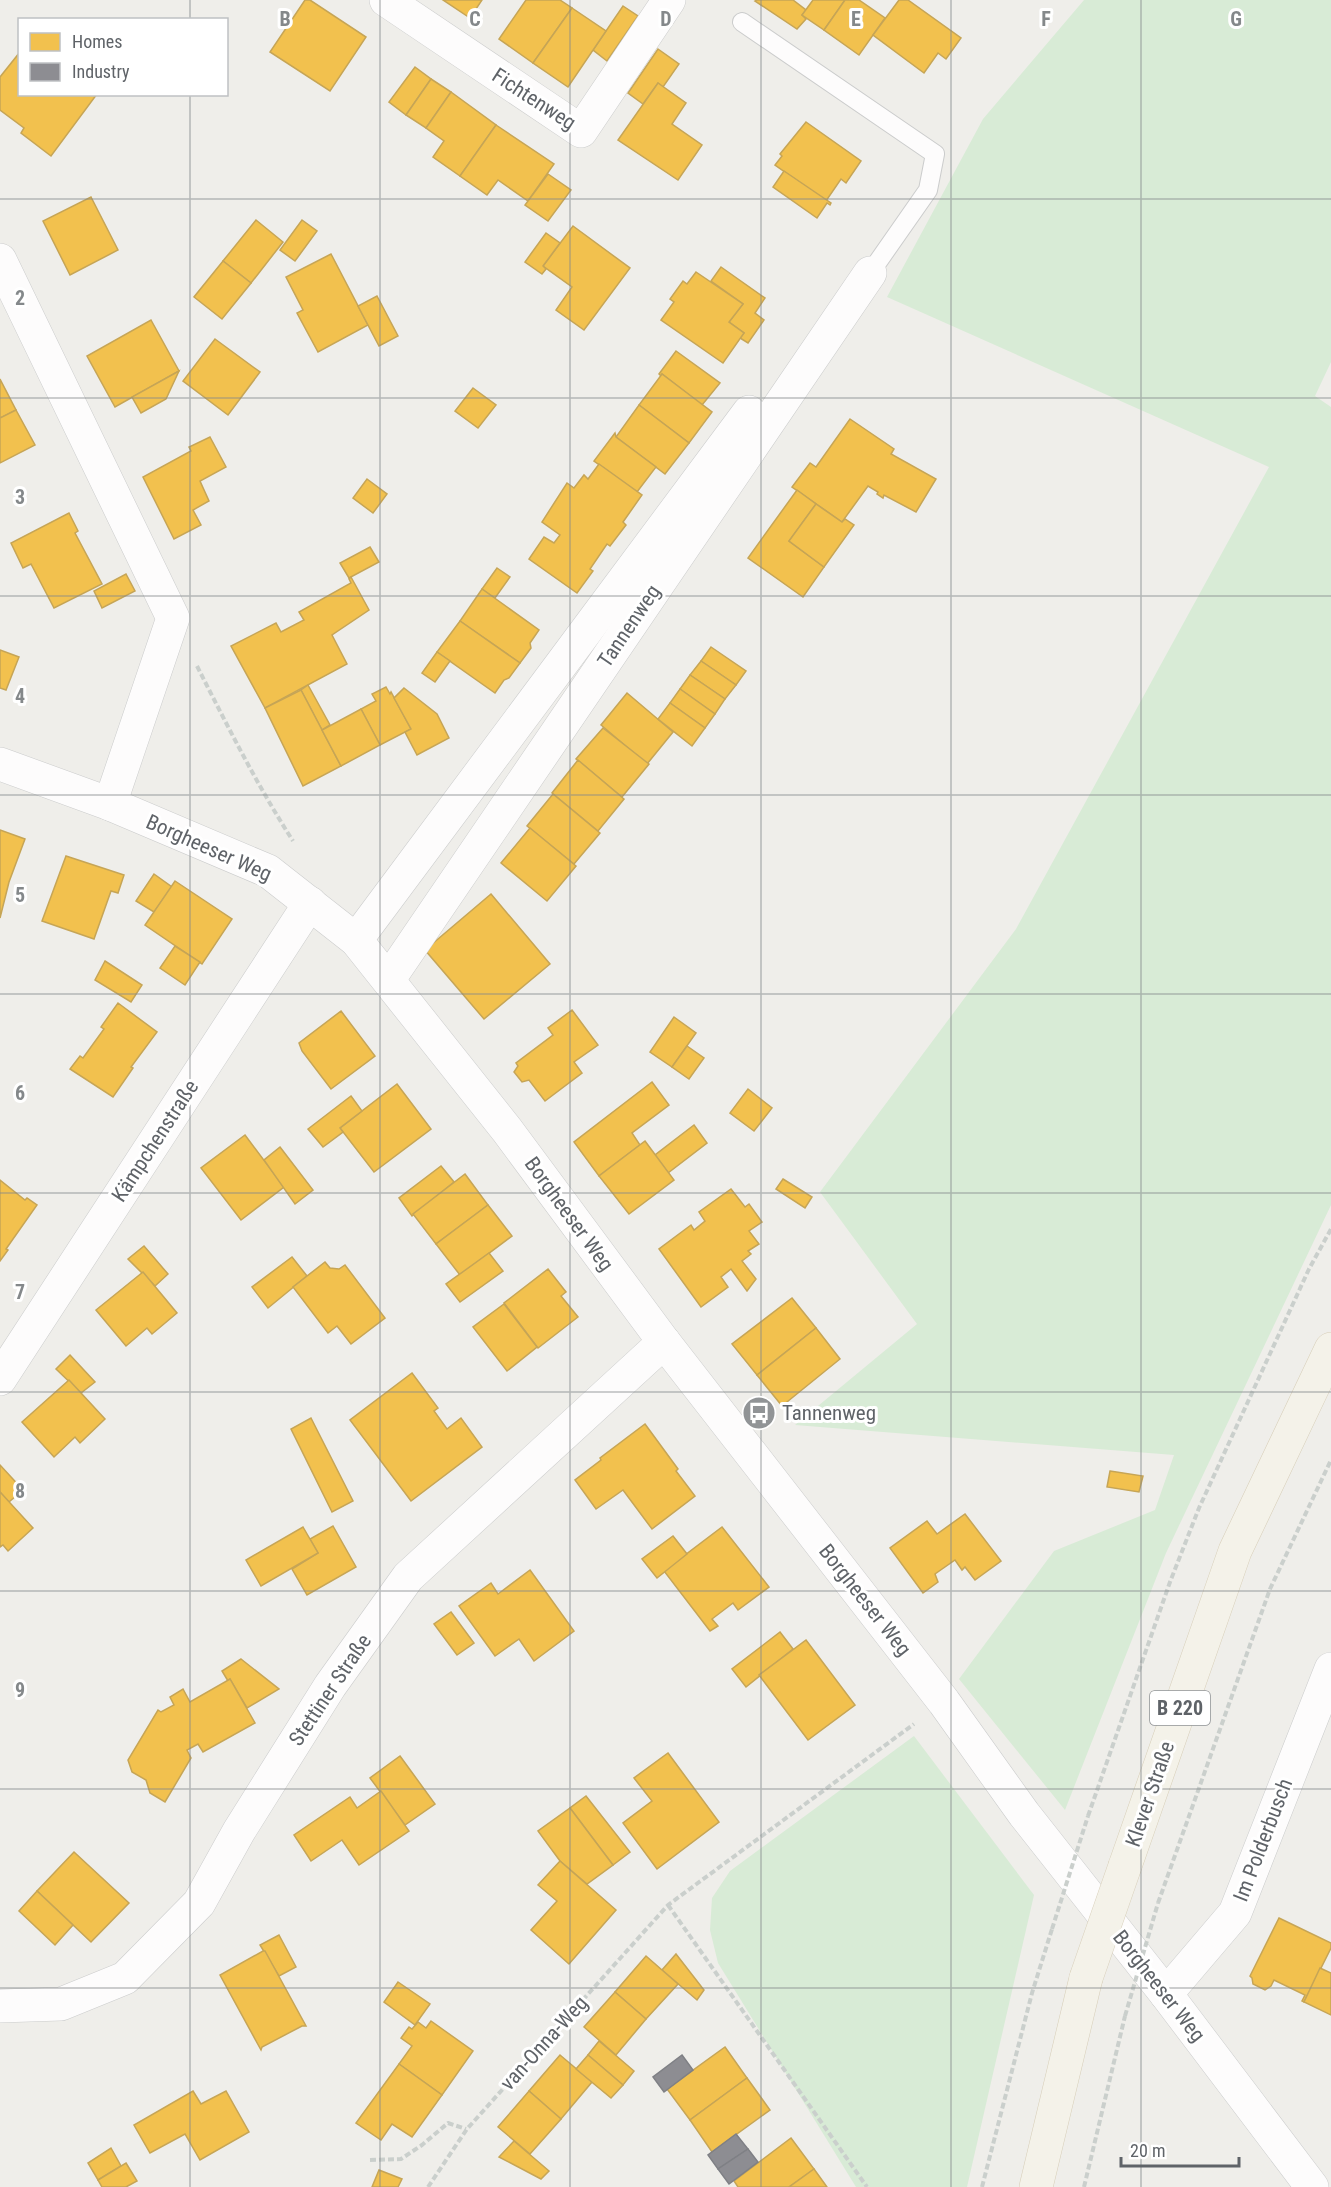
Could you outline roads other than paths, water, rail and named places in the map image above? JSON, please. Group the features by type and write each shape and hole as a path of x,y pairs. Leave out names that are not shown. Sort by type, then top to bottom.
{"main road":[{"name":"Klever Straße","path":"1036,2187 1086,1978 1125,1866 1236,1551 1331,1349"}],"street":[{"name":"Fichtenweg","path":"386,0 581,131 669,0"},
{"path":"0,260 173,618 110,804"},
{"name":"Tannenweg","path":"389,980 870,273"},
{"name":"Tannenweg","path":"356,940 749,412"},
{"name":"Borgheeser Weg","path":"0,764 110,804 268,871 356,940 507,1130 664,1342 944,1702 1024,1814 1166,1994 1312,2187"},
{"name":"Kämpchenstraße","path":"0,1378 310,903"},
{"name":"Stettiner Straße","path":"0,2006 61,2004 125,1978 133,1970 199,1903 239,1831 330,1686 408,1577 664,1342"},
{"name":"Im Polderbusch","path":"1166,1994 1235,1912 1331,1669"}],"lane":[{"path":"742,22 935,154 928,190 870,273"}],"place":[{"name":"Tannenweg","path":"759,1413"}]}
